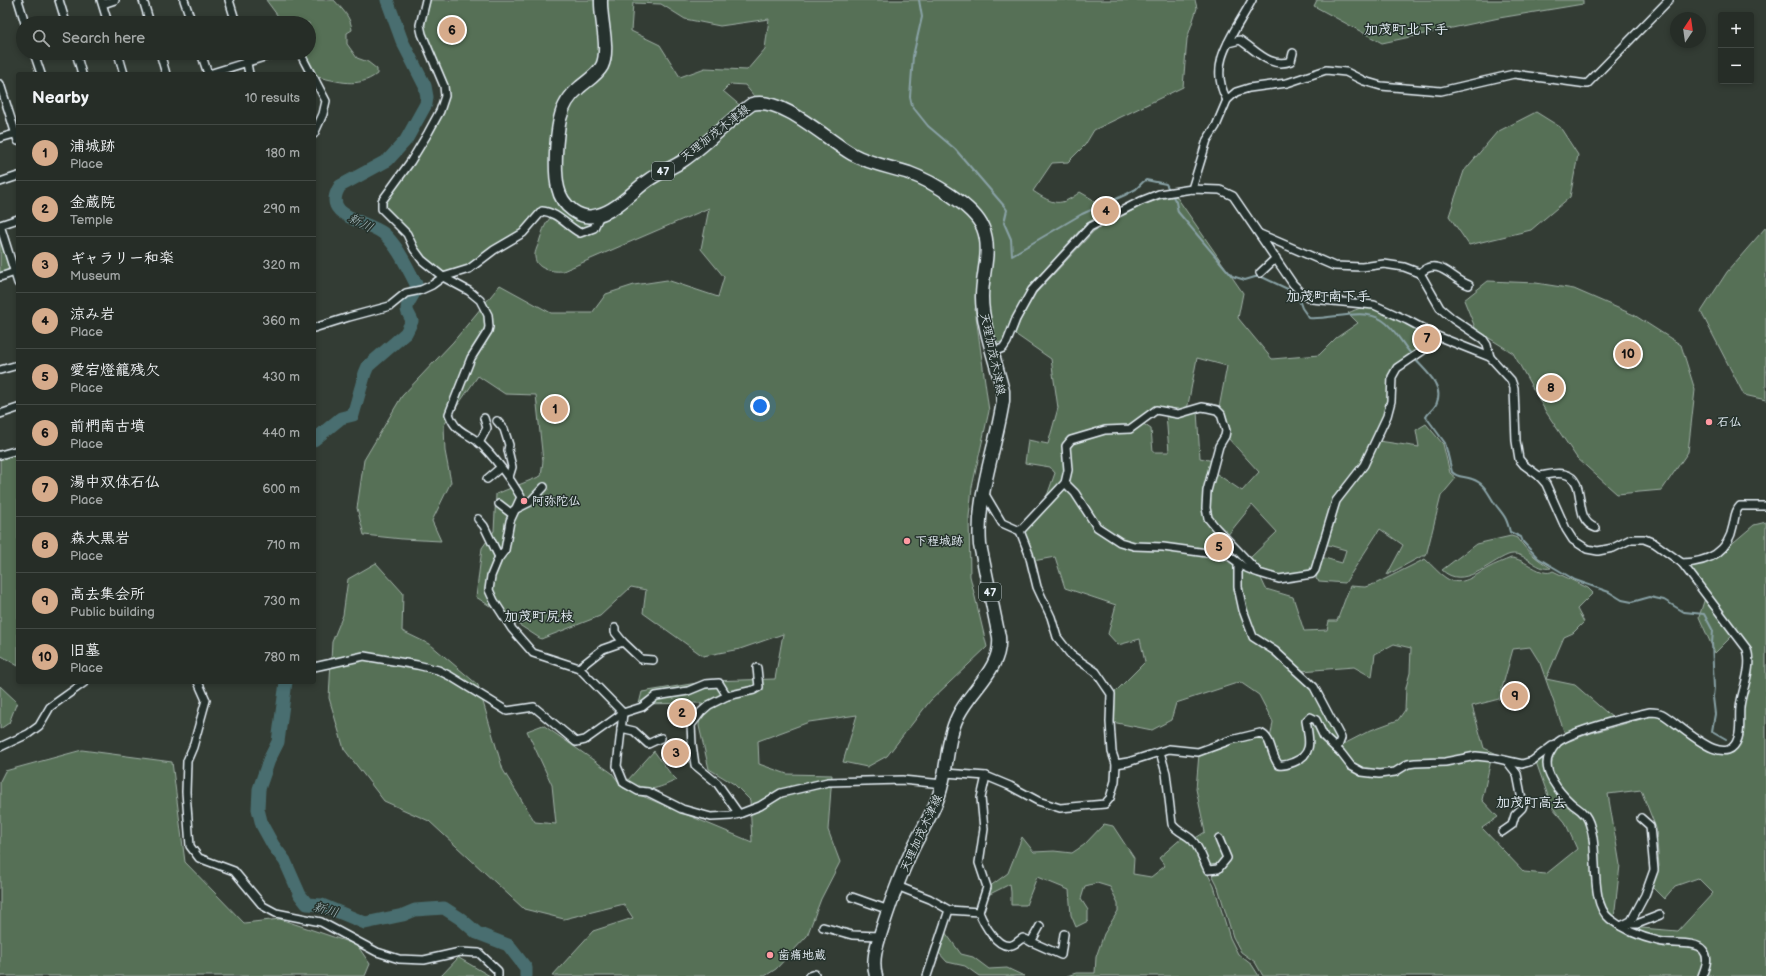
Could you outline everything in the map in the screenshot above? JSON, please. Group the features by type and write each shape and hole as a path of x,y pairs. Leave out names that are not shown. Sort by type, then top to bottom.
{"main road":[{"path":"600,215 594,217 582,216 568,206 558,189 557,161 558,134 563,109 571,95 593,78 603,62 605,55 601,19 601,0"},
{"name":"天理加茂木津線","path":"600,215 621,202 656,175 684,160 752,104 757,102 770,104 817,128 851,153 872,162 921,178 955,198 977,218 982,227 987,243 982,297 985,320 1003,391 1003,400 983,491 979,521 980,545 998,631 999,647 997,659 966,701 957,717 950,742 944,778 936,804 916,843 897,886 880,936 874,962 876,976"}],"street":[{"path":"18,0 23,16"},
{"path":"59,0 64,16"},
{"path":"106,16 102,2 115,0"},
{"path":"143,0 148,16"},
{"path":"184,0 190,16"},
{"path":"229,0 234,16"},
{"path":"426,0 420,25 422,34 444,86 445,96 440,111 423,141 382,201 381,206 383,212 407,234 414,249 422,260 443,277 469,291 480,300 488,315 490,327 471,358 449,414 453,425 458,430 479,443 509,477 521,496 510,521 506,545 491,576 489,590 512,629 533,653 579,668 623,713"},
{"path":"1227,100 1224,94 1219,66 1228,43 1252,0"},
{"path":"1192,189 1207,140 1216,126 1227,100 1236,92 1287,83 1326,70 1346,72 1364,81 1381,86 1441,91 1514,74 1587,84 1669,0"},
{"path":"1228,43 1240,40 1260,56 1273,62 1284,64 1291,61 1293,53"},
{"path":"36,60 40,72"},
{"path":"78,60 81,72"},
{"path":"120,60 123,72"},
{"path":"162,60 165,72"},
{"path":"204,60 207,72"},
{"path":"215,72 254,60"},
{"path":"304,60 311,72"},
{"path":"248,62 249,72"},
{"path":"316,82 326,101 323,114 316,130"},
{"path":"0,84 16,130"},
{"path":"0,138 16,133"},
{"path":"0,182 16,177"},
{"path":"993,352 1004,348 1016,319 1032,290 1090,227 1141,201 1159,194 1176,190 1220,190 1233,196 1293,284 1304,295 1312,299 1374,305 1437,336 1490,357 1511,380 1514,388 1516,441 1519,459 1530,471 1539,476 1546,484 1566,529 1573,540 1584,548 1594,551 1605,550 1632,539 1654,543 1682,564 1744,645 1748,654 1749,662 1741,701 1738,738 1733,748 1726,751 1717,750 1692,737 1663,714 1651,712 1587,730 1557,743 1532,761 1522,764 1481,756 1445,762 1408,764 1391,774 1366,773 1354,769 1337,749 1324,737 1316,720 1310,717 1306,721 1309,742 1306,754 1302,758 1285,765 1279,765 1266,738 1260,733 1231,740 1194,753 1173,748 1128,762 1116,764"},
{"path":"316,327 349,316 390,306 406,293 422,290 443,277 469,269 494,250 517,238 530,226 542,211 551,212 571,228 580,233 594,228 600,215"},
{"path":"16,220 0,225 16,276"},
{"path":"1260,234 1334,266 1362,267 1384,264 1404,267 1420,272 1440,308 1453,319 1483,339 1487,345 1490,357"},
{"path":"1260,273 1276,258"},
{"path":"1420,272 1426,268 1434,266 1444,270 1460,282 1469,285"},
{"path":"0,277 15,272"},
{"path":"1065,483 1075,492 1097,527 1120,542 1134,546 1163,547 1228,556 1253,572 1279,578 1312,574 1315,570 1336,501 1364,465 1377,440 1390,408 1394,373 1432,343 1437,336"},
{"path":"1,368 16,365"},
{"path":"1020,531 1065,483 1068,470 1066,446 1071,440 1105,430 1130,429 1156,410 1178,414 1202,408 1218,410 1223,418 1226,431 1211,472 1207,491 1206,508 1208,518 1259,573"},
{"path":"0,414 16,409"},
{"path":"479,443 487,428 484,418"},
{"path":"497,421 504,429 509,445 508,450 512,467 509,477"},
{"path":"0,455 16,451"},
{"path":"487,479 500,468"},
{"path":"1539,476 1562,473 1572,479 1579,488 1582,511 1586,521 1591,526 1596,528"},
{"path":"513,512 530,502 544,487"},
{"path":"623,713 617,766 624,783 638,791 648,792 682,809 711,817 739,814 760,806 781,793 828,782 986,776 1044,803 1066,808 1100,805 1107,802 1114,787 1116,764 1112,752 1110,727 1111,694 1096,672 1071,655 1057,637 1051,617 1037,587 1029,554 1020,531 1002,523 983,491"},
{"path":"499,504 513,512"},
{"path":"1682,564 1696,563 1722,551 1728,543 1733,528 1736,510 1740,506 1766,506"},
{"path":"478,519 484,526 499,557"},
{"path":"1238,563 1238,586 1243,610 1253,637 1275,651 1314,687 1341,738 1337,749"},
{"path":"615,628 615,632 623,642 641,659 653,660"},
{"path":"579,668 603,649 623,642"},
{"path":"316,666 364,656 438,670 507,712 534,707 576,742 584,740 623,713 642,707 656,696 688,691 705,684 719,683 727,696"},
{"path":"739,814 717,782 696,765 692,744 691,725 709,705 727,696 754,690 759,687 757,668"},
{"path":"0,747 28,734 39,726 50,707 82,684"},
{"path":"199,684 206,700 193,747 187,761 186,792 190,846 199,858 234,871 263,906 276,913 321,922 378,952 399,959 424,960 460,952 479,954 498,971 498,976"},
{"path":"621,728 634,731 648,744 661,738"},
{"path":"1557,743 1547,760 1547,769 1557,786 1571,803 1584,813 1591,829 1600,902 1609,918 1624,925 1635,933 1659,942 1686,944 1702,949 1706,953 1707,964 1702,976"},
{"path":"1160,752 1166,773 1172,824 1195,843 1208,870 1218,869 1226,858 1219,839"},
{"path":"1502,832 1512,825 1515,815 1523,805 1516,774 1507,761"},
{"path":"986,776 981,798 984,829 979,863 987,887 979,912 985,927 996,939 1011,946 1022,938 1061,955 1064,934"},
{"path":"1624,925 1631,921 1645,895 1655,864 1650,826 1641,818"},
{"path":"897,886 930,899 949,910 979,912"},
{"path":"852,897 889,910"},
{"path":"927,976 949,910"},
{"path":"1624,925 1637,924 1660,915"},
{"path":"1031,942 1040,926"},
{"path":"823,927 852,935 880,936"}],"green space":[{"path":"266,0 334,0 350,21 352,30 347,33 347,44 357,58 368,62 377,69 377,74 370,79 355,83 340,82 317,77 316,72 314,72 307,60 316,60 316,16 278,16"},
{"path":"428,0 597,0 597,26 600,38 600,54 596,66 563,97 553,179 588,222 752,107 768,107 822,135 915,178 965,212 978,228 983,249 977,305 975,309 989,411 972,487 969,517 970,576 987,647 930,701 887,756 867,767 843,762 857,715 809,722 758,741 759,764 787,774 832,775 828,830 840,862 821,899 807,936 776,969 765,976 552,976 593,931 633,918 624,904 564,919 524,909 429,821 384,801 344,749 329,698 332,642 343,615 348,579 376,563 403,593 402,631 431,645 478,685 503,770 535,822 556,824 552,785 527,731 543,725 612,773 623,788 752,842 750,800 734,784 709,769 699,726 701,703 639,704 642,692 709,681 775,679 783,634 740,649 703,656 643,613 646,590 631,587 600,616 541,639 476,597 482,548 494,531 496,494 541,476 543,461 536,395 505,394 478,376 444,425 445,451 451,482 432,521 441,541 364,535 357,508 364,460 402,396 453,342 500,285 551,313 592,313 606,294 634,285 667,280 718,297 724,277 701,249 709,208 563,271 546,269 539,265 536,261 536,250 544,227 552,216 546,209 529,225 469,267 444,275 424,258 383,206 446,101 424,32"},
{"path":"606,0 1195,0 1197,8 1187,39 1183,87 1094,130 1085,145 1068,162 1052,163 1033,191 1046,199 1057,202 1067,200 1080,192 1092,199 1102,214 1087,223 1081,229 1030,286 1012,319 1004,342 996,343 988,308 987,296 992,240 976,209 864,156 765,100 754,96 745,85 730,84 723,91 743,108 682,158 614,202 591,213 581,211 567,199 561,182 561,153 566,113 574,99 600,76","holes":["633,3 661,4 685,19 720,26 769,19 765,49 747,70 705,68 680,77 660,45 631,31"]},
{"path":"1317,0 1583,0 1583,4 1499,18 1382,43 1314,6"},
{"path":"1536,112 1560,127 1578,155 1570,197 1531,230 1469,245 1449,216 1464,171 1497,132"},
{"path":"1176,196 1243,293 1238,318 1272,359 1319,355 1336,338 1358,323 1348,313 1361,308 1389,314 1408,323 1431,337 1431,341 1395,367 1388,407 1362,464 1336,495 1311,572 1279,576 1260,571 1249,559 1277,532 1252,505 1227,536 1211,517 1208,500 1214,472 1242,491 1259,472 1227,437 1228,429 1226,421 1219,408 1227,366 1197,358 1187,410 1178,411 1159,407 1129,427 1071,438 1063,482 1041,505 1048,493 1055,473 1050,467 1025,463 1028,440 1048,444 1058,408 1051,359 1015,334 1021,319 1036,293 1094,231 1143,205 1160,199"},
{"path":"1766,227 1766,400 1744,395 1701,312 1727,272"},
{"path":"0,236 9,267 7,272 0,274"},
{"path":"1488,281 1536,283 1574,289 1634,315 1681,345 1695,390 1688,452 1662,490 1617,494 1577,458 1546,412 1513,353 1476,330 1464,300"},
{"path":"1197,411 1200,458 1213,461 1204,508 1251,569 1234,557 1135,544 1121,539 1103,529 1067,482 1068,451 1070,444 1142,423 1151,429 1153,452 1169,452 1166,414"},
{"path":"1426,424 1443,444 1450,473 1456,478 1441,496 1426,556 1422,556 1387,575 1403,545 1380,529 1345,583 1319,581 1316,579 1321,557 1342,563 1346,550 1325,544 1335,507 1379,441 1419,447 1416,430"},
{"path":"16,454 16,665 0,655 0,458"},
{"path":"1066,488 1109,538 1163,550 1228,559 1234,563 1236,587 1250,639 1274,654 1312,688 1338,739 1337,744 1334,744 1326,734 1318,718 1308,715 1304,719 1306,745 1301,756 1284,763 1281,762 1278,759 1270,739 1273,722 1259,695 1240,682 1176,703 1171,720 1152,730 1112,722 1113,694 1145,662 1140,639 1118,645 1108,634 1116,605 1065,588 1055,557 1033,561 1023,533 1042,510"},
{"path":"1766,522 1766,976 1705,976 1710,964 1708,952 1660,939 1629,927 1678,931 1713,893 1698,878 1675,886 1664,899 1652,887 1659,866 1656,828 1641,790 1608,794 1620,865 1614,918 1606,910 1602,901 1596,839 1550,769 1552,756 1560,746 1567,742 1588,734 1652,716 1662,719 1672,725 1702,748 1713,753 1724,754 1735,751 1740,739 1743,708 1752,663 1690,567 1715,558 1754,525"},
{"path":"1511,536 1518,538 1533,555 1551,568 1540,567 1519,555 1514,554 1508,555 1484,569 1467,576 1458,577 1450,575 1442,570 1476,544"},
{"path":"1511,558 1522,561 1544,572 1553,571 1588,588 1593,593 1577,609 1584,622 1573,633 1564,637 1546,679 1575,685 1614,719 1565,734 1540,663 1530,647 1513,649 1499,699 1472,706 1484,748 1508,759 1415,760 1390,771 1366,770 1353,764 1343,750 1342,745 1371,730 1398,720 1405,710 1406,687 1410,673 1411,648 1394,644 1375,654 1372,677 1354,667 1301,671 1256,638 1249,623 1241,586 1240,570 1242,568 1254,575 1260,576 1266,589 1293,597 1304,631 1327,630 1329,621 1337,621 1350,586 1365,587 1377,583 1425,559 1440,574 1452,581 1457,582 1473,577 1494,565"},
{"path":"1705,598 1732,636 1715,653 1699,617"},
{"path":"0,686 17,702 9,723 0,729"},
{"path":"1312,720 1322,738 1365,775 1444,761 1475,759 1491,760 1482,800 1498,817 1482,828 1524,872 1546,874 1577,849 1565,822 1552,807 1536,762 1546,753 1544,764 1581,815 1589,830 1597,903 1619,928 1697,949 1702,955 1703,959 1703,965 1699,976 1263,976 1255,962 1241,952 1233,937 1217,884 1194,839 1205,832 1196,789 1199,754 1260,736 1265,739 1272,758 1286,767 1307,758 1308,722"},
{"path":"82,750 172,762 185,862 244,923 280,919 357,945 370,964 365,976 0,976 0,781 5,771"},
{"path":"654,751 677,780 652,789 641,788 627,781"},
{"path":"1104,824 1113,826 1134,858 1133,874 1151,877 1165,866 1159,858 1184,836 1191,842 1214,886 1230,938 1238,954 1252,965 1259,976 1067,976 1076,973 1095,973 1096,957 1104,934 1118,911 1118,903 1110,887 1097,883 1085,886 1081,899 1088,910 1088,921 1076,927 1071,915 1069,890 1037,877 1026,905 1011,905 1010,884 988,895 989,887 1008,873 1022,837 1034,852 1054,851 1072,853 1084,845"},
{"path":"945,932 961,954 973,957 989,969 1007,968 1024,976 979,976 965,966 947,962 938,952"},
{"path":"459,958 490,976 441,976"}],"waterway":[{"name":"新川","path":"316,438 341,418 353,415 368,366 406,333 412,321 407,306 415,291 416,284 398,250 383,233 340,211 336,205 335,196 340,186 388,160 406,140 426,104 427,97 425,86 402,41 387,0"},
{"path":"919,0 922,17 913,56 910,97 912,106 928,126 955,149 1005,207 1007,210 1004,223 1011,239 1012,255 1082,214 1136,189 1146,180 1166,184 1176,202 1178,212 1232,276 1245,280 1255,277 1262,277 1294,292 1309,318 1356,314 1374,316 1391,327 1412,355"},
{"path":"1415,359 1432,378 1438,390 1436,404 1426,417 1445,443 1452,472 1456,475 1469,478 1480,483 1504,516 1510,532 1521,537 1523,542 1538,558 1575,580 1609,592 1622,600 1632,602 1650,597 1664,600 1684,612 1704,614 1713,631 1713,697 1715,714 1712,731 1726,739"},
{"name":"新川","path":"286,684 278,742 269,760 259,789 258,809 262,825 273,845 285,861 300,895 307,904 322,905 365,923 403,915 415,910 444,908 461,919 477,933 508,945 526,968 526,976"}],"place":[{"name":"前椚南古墳","path":"452,30"},
{"name":"涼み岩","path":"1106,211"},
{"name":"湯中双体石仏","path":"1427,339"},
{"name":"旧墓","path":"1628,354"},
{"name":"森大黒岩","path":"1551,388"},
{"name":"浦城跡","path":"555,409"},
{"name":"石仏","path":"1709,422"},
{"name":"阿弥陀仏","path":"524,501"},
{"name":"下程城跡","path":"907,541"},
{"name":"愛宕燈籠残欠","path":"1219,547"},
{"name":"高去集会所","path":"1515,696"},
{"name":"金蔵院","path":"682,713"},
{"name":"ギャラリー和楽","path":"676,753"},
{"name":"歯痛地蔵","path":"770,955"}],"district":[{"name":"加茂町北下手","path":"1406,29"},
{"name":"加茂町南下手","path":"1328,296"},
{"name":"加茂町尻枝","path":"539,616"},
{"name":"加茂町高去","path":"1531,802"}]}
